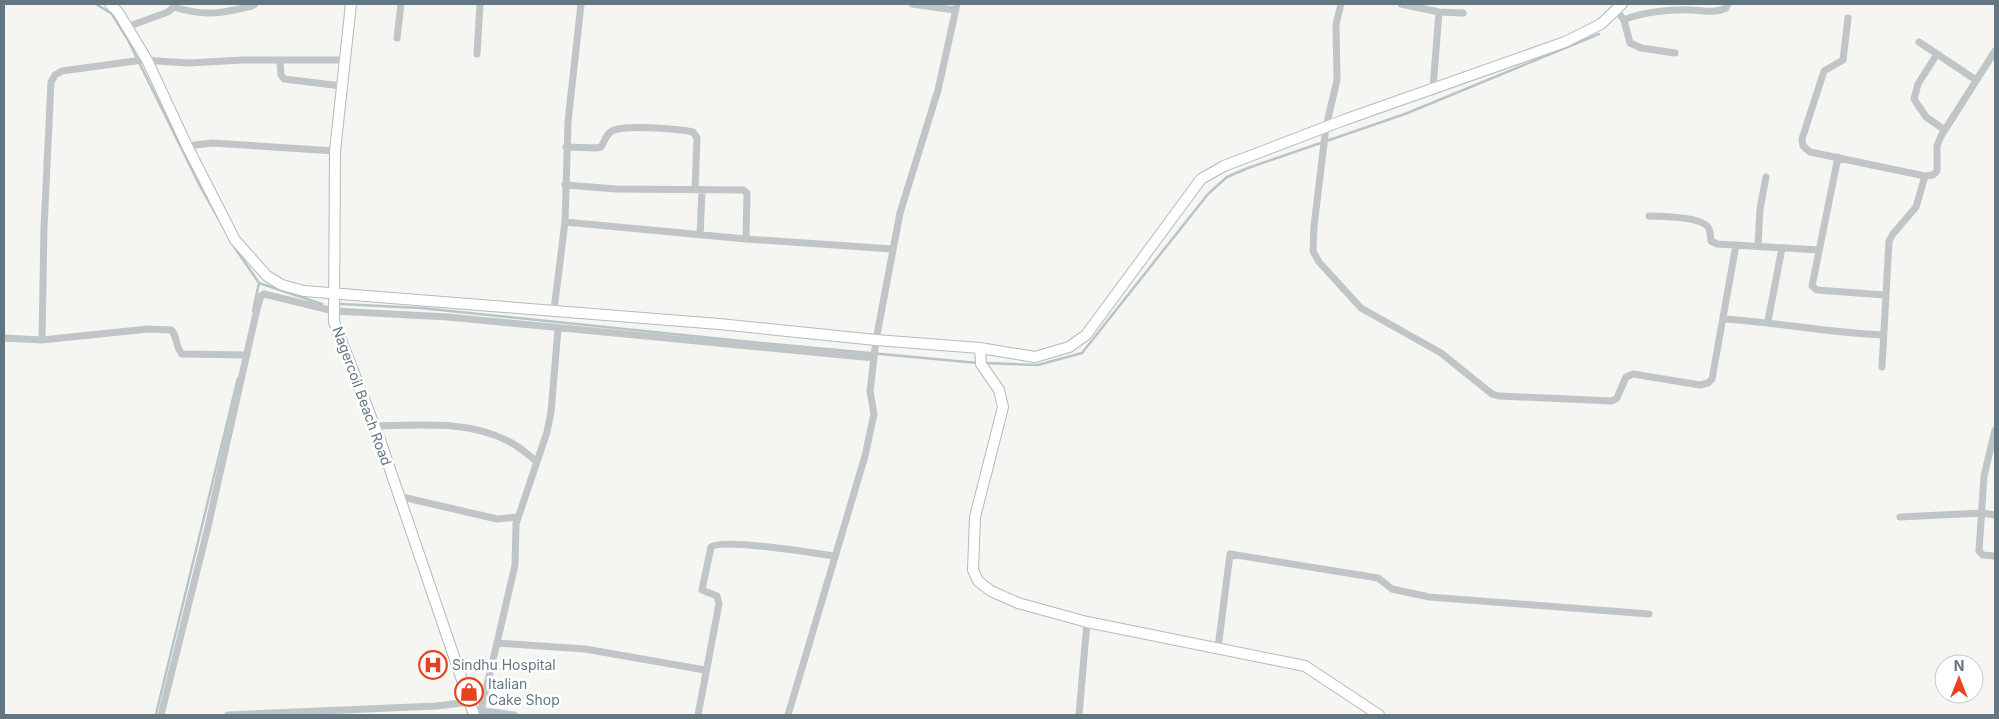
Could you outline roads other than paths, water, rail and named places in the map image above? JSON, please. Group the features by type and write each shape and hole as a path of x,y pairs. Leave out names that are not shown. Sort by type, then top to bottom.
{"street":[{"path":"110,4 127,27 142,60 235,240 262,272 289,287 304,291 333,294 554,310 876,342 981,356 1036,357 1069,347 1086,335 1202,179 1224,166 1433,88 1565,42 1601,24 1619,7 1630,43 1642,48 1675,53"},
{"path":"127,27 168,12 176,6 196,14 207,15 255,4"},
{"name":"Nagercoil Beach Road","path":"350,4 335,151 334,322 374,426 474,709"},
{"path":"397,38 401,4"},
{"path":"476,54 480,4"},
{"path":"554,310 565,222 566,147 581,4"},
{"path":"788,715 865,456 874,414 870,391 874,357 892,249 900,213 938,90 956,7 912,4"},
{"path":"1341,4 1336,24 1336,80 1326,127 1313,241 1316,258 1361,308 1440,353 1496,395 1612,401 1617,398 1626,377 1633,374 1705,385 1712,379 1736,245"},
{"path":"1401,4 1439,12 1463,13"},
{"path":"1624,20 1643,14 1680,9 1716,11 1726,8 1728,4"},
{"path":"1433,88 1439,12"},
{"path":"1848,18 1843,60 1824,71 1802,139 1806,150 1838,158 1925,176 1932,175 1937,170 1937,146 1945,130 1995,51"},
{"path":"1919,42 1976,80"},
{"path":"1937,54 1918,84 1914,99 1926,117 1945,130"},
{"path":"42,340 44,228 53,78 62,71 142,60 189,63 345,60"},
{"path":"280,60 281,75 284,79 342,86"},
{"path":"566,147 601,147 608,134 618,129 644,128 693,132 697,138 700,235"},
{"path":"187,146 212,144 335,151"},
{"path":"1838,158 1813,288 1885,295"},
{"path":"1882,367 1885,295 1890,241 1893,234 1916,207 1925,176"},
{"path":"1758,246 1760,209 1766,177"},
{"path":"565,185 745,190 746,239"},
{"path":"1649,216 1683,218 1703,223 1708,226 1713,243 1819,250"},
{"path":"565,222 746,239 892,249"},
{"path":"1768,321 1782,248"},
{"path":"161,715 244,355 261,296 270,295 334,310 448,316 558,329 874,357"},
{"path":"1723,319 1768,321 1841,334 1883,335"},
{"path":"474,709 497,643 515,565 515,535 518,517 551,412 558,329"},
{"path":"4,338 42,340 148,330 171,330 174,333 179,352 182,354 244,355"},
{"path":"981,356 999,390 1003,407 975,517 973,570 978,581 990,591 1018,603 1087,622 1305,666 1379,715"},
{"path":"374,426 432,425 474,430 507,440 536,461"},
{"path":"1995,430 1984,476 1980,553 1986,556 1995,556"},
{"path":"398,496 497,519 518,517"},
{"path":"1900,518 1982,513 1995,515"},
{"path":"698,715 719,604 717,596 702,590 701,584 709,551 714,544 792,550 834,556"},
{"path":"1218,648 1230,554 1378,578 1392,589 1429,597 1649,614"},
{"path":"1079,715 1087,622"},
{"path":"497,643 585,649 705,670"},
{"path":"228,715 436,706 514,715"}],"waterway":[{"path":"96,4 112,14 128,40 200,186 222,225"},
{"path":"984,363 1038,365 1082,353 1208,194 1227,177 1405,114 1599,34"},
{"path":"233,245 259,283 322,304"},
{"path":"253,311 259,283"},
{"path":"340,304 421,308 978,363"},
{"path":"156,714 238,378"}],"place":[{"name":"Sindhu Hospital","path":"433,665"},
{"name":"Italian Cake Shop","path":"469,692"}]}
